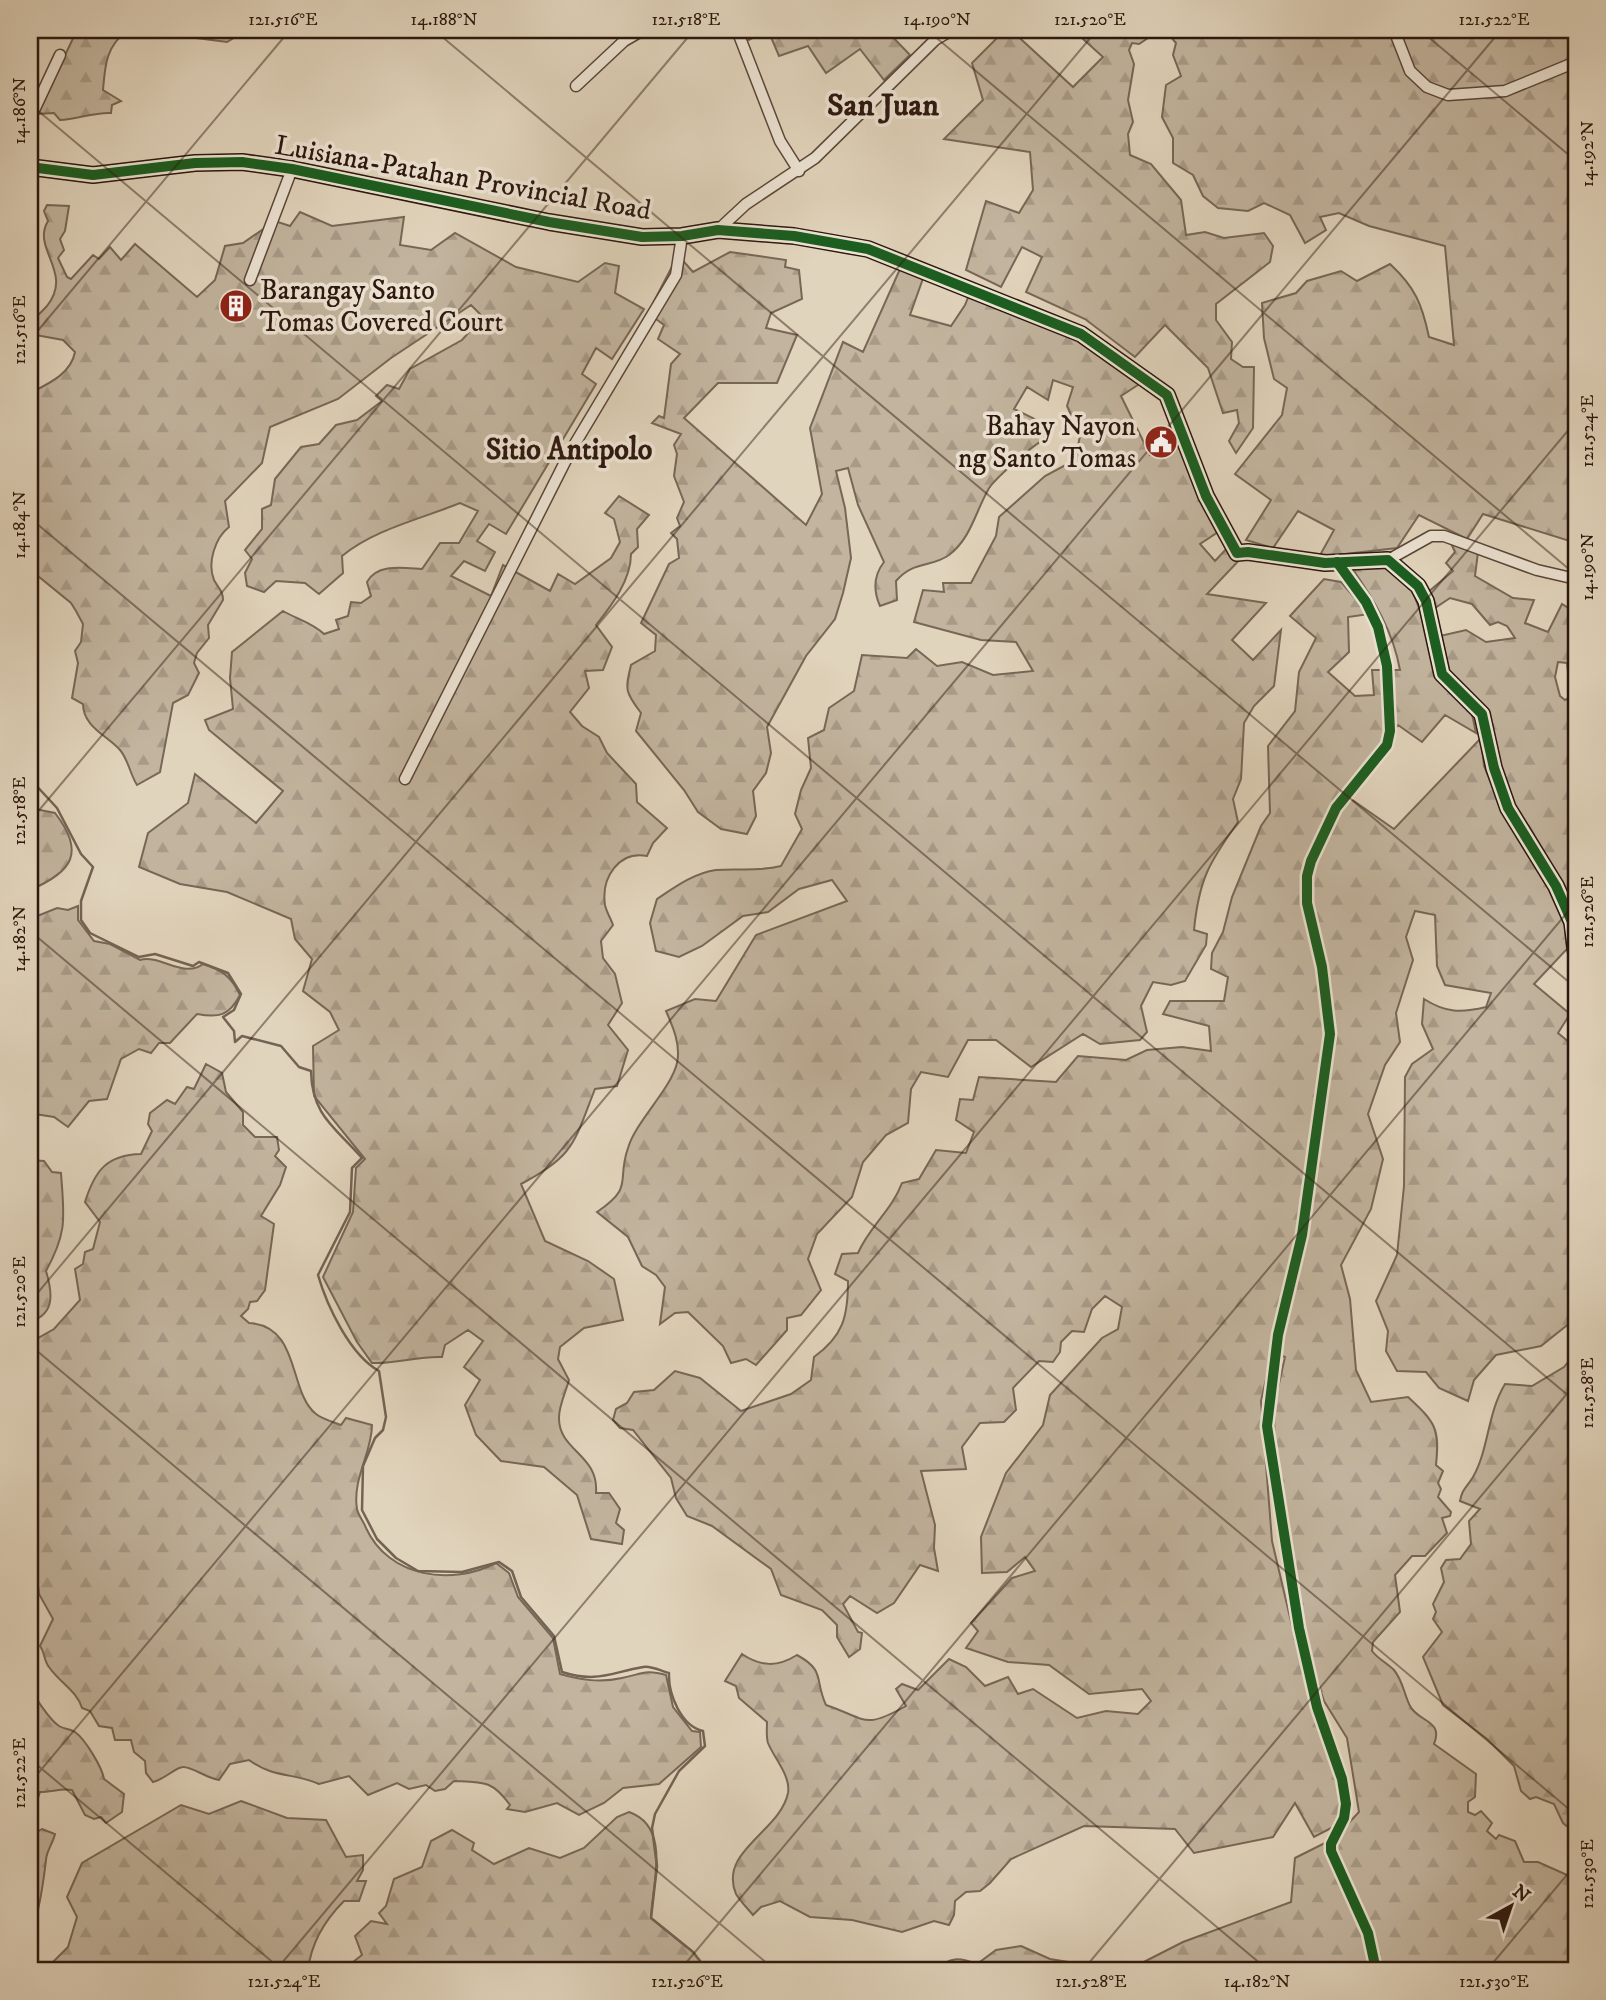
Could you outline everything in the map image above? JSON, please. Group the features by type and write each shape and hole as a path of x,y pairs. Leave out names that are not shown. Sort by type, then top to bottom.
{"street":[{"path":"576,86 624,41 643,30"},
{"path":"737,30 780,141 799,171"},
{"path":"718,230 736,211 799,171 936,40 952,30"},
{"path":"1394,30 1410,71 1427,87 1448,95 1505,91 1576,62"},
{"path":"30,119 60,55"},
{"name":"Luisiana-Patahan Provincial Road","path":"30,167 79,175 125,174 217,162 292,169 549,222 642,237 682,236 718,230 794,236 867,249 1081,334 1167,395 1206,496 1237,553 1337,562 1388,560"},
{"path":"250,279 292,169"},
{"path":"405,779 570,452 676,275 682,236"},
{"path":"1576,579 1537,570 1444,536 1431,536 1388,560 1418,586 1426,600 1442,674 1482,714 1494,768 1508,808 1556,886 1572,922 1576,954"},
{"path":"1337,562 1366,602 1378,627 1387,666 1390,731 1387,745 1336,808 1311,861 1307,876 1307,903 1322,967 1330,1034 1302,1235 1278,1335 1268,1426 1299,1628 1317,1707 1342,1779 1346,1804 1344,1818 1331,1844 1331,1851 1368,1933 1376,1970"}],"green space":[{"path":"77,30 128,30 111,49 103,90 121,101 112,105 111,113 60,120 54,113 37,114"},
{"path":"180,30 247,30 227,42 181,36"},
{"path":"744,30 768,30 749,40"},
{"path":"768,30 886,30 910,55 884,80 860,49 826,73 808,46 779,56"},
{"path":"1005,30 1011,30 1073,87 1103,57 1073,30 1146,30 1148,38 1139,44 1132,43 1129,50 1134,64 1128,100 1133,122 1128,134 1130,155 1151,164 1181,200 1186,235 1205,232 1224,238 1264,233 1273,246 1270,262 1216,304 1216,320 1232,342 1231,359 1243,367 1254,367 1253,428 1236,453 1229,441 1239,423 1237,410 1223,413 1208,368 1165,325 1135,357 1085,319 1026,292 1042,257 1022,247 1001,287 966,270 986,201 1019,213 1033,190 1030,152 944,139 983,100 972,63"},
{"path":"1165,30 1576,30 1576,543 1483,514 1467,539 1419,515 1397,548 1319,557 1334,530 1298,511 1273,548 1246,540 1271,500 1235,474 1282,415 1287,388 1274,379 1264,338 1262,303 1296,293 1307,281 1341,271 1357,281 1390,264 1406,280 1416,297 1429,337 1454,345 1445,246 1369,226 1339,213 1320,217 1326,230 1305,243 1290,215 1264,203 1248,211 1218,208 1203,196 1193,175 1173,163 1173,138 1162,117 1166,85 1181,76 1173,55 1176,43"},
{"path":"47,205 69,206 65,231 60,239 64,250 58,258 67,277 71,279 93,255 99,259 110,247 121,260 135,244 197,297 215,280 225,246 243,243 275,221 290,226 300,212 332,226 404,217 400,245 431,250 455,233 516,267 578,282 605,263 619,266 615,293 644,309 612,359 596,348 582,374 596,384 506,534 489,524 477,541 495,552 485,571 464,561 451,576 491,596 503,565 550,591 558,574 575,584 611,558 620,542 614,519 605,513 619,496 649,515 637,529 638,547 631,554 624,583 596,625 612,647 603,670 585,671 589,688 570,712 582,726 599,737 607,753 636,784 637,802 667,828 653,843 647,856 628,858 620,862 609,876 606,885 605,905 613,925 601,941 603,958 615,974 622,1003 608,1025 628,1050 617,1086 595,1089 577,1135 563,1156 521,1184 545,1241 588,1261 614,1279 623,1320 584,1328 560,1347 558,1359 569,1380 559,1417 565,1438 591,1469 596,1493 609,1493 620,1509 616,1523 624,1530 622,1544 591,1539 577,1495 544,1467 501,1461 476,1435 465,1405 480,1380 464,1367 483,1341 468,1330 445,1345 442,1357 381,1363 372,1363 357,1342 323,1277 353,1212 356,1168 365,1159 314,1096 313,1046 339,1030 330,1012 303,991 312,959 295,939 291,919 227,892 180,884 139,867 148,833 188,803 195,774 256,823 283,791 209,730 205,720 233,709 230,678 232,652 283,611 324,634 339,629 336,620 348,616 351,602 361,603 371,596 367,582 371,576 391,568 422,569 440,543 459,543 478,511 460,503 384,532 355,547 342,556 343,573 319,594 305,583 276,581 264,592 247,586 245,573 252,559 245,550 262,529 262,509 271,505 275,479 301,447 319,444 336,425 357,420 382,401 376,396 387,385 399,389 410,369 462,340 483,317 471,305 391,358 338,399 270,427 262,463 225,501 229,527 216,544 211,566 223,600 208,625 209,638 197,653 194,663 199,673 188,695 173,703 160,772 137,785 123,754 87,719 83,704 72,698 78,663 75,651 81,642 83,624 71,603 38,576 30,564 30,393 64,372 73,360 75,352 63,340 30,334 30,320 47,306 54,294 56,282 44,241 48,221 44,211"},
{"path":"730,252 786,260 785,267 799,270 802,299 771,313 766,328 797,335 777,383 718,383 684,418 806,525 822,494 810,428 843,342 863,352 904,260 926,270 910,315 951,326 965,305 973,285 1034,308 1147,379 1121,396 1150,455 1181,440 1218,532 1200,544 1215,561 1229,546 1245,554 1207,594 1266,603 1232,640 1253,660 1281,630 1274,686 1254,706 1244,723 1241,779 1233,799 1238,822 1202,884 1194,930 1207,934 1206,945 1185,981 1171,985 1153,982 1141,1006 1147,1032 1140,1040 1100,1044 1083,1034 1031,1067 996,1040 968,1040 948,1077 921,1072 911,1089 908,1123 886,1135 863,1162 852,1197 817,1234 808,1259 821,1290 801,1315 787,1318 787,1330 756,1365 746,1359 731,1363 723,1346 688,1312 675,1313 660,1324 665,1287 656,1275 642,1266 628,1237 597,1212 616,1196 620,1189 632,1138 674,1073 678,1056 677,1043 666,1011 695,999 716,1001 756,935 847,901 832,880 799,889 768,912 743,916 702,946 679,957 656,951 650,923 657,899 700,874 716,870 781,866 802,829 795,814 801,790 811,768 808,738 824,730 829,708 854,691 862,655 907,658 916,649 937,666 962,662 993,675 1033,671 1016,642 981,640 914,622 923,590 944,592 943,583 971,583 996,536 999,517 1045,476 1075,460 1080,436 1067,406 1073,387 1053,380 1048,400 1027,387 1014,409 1047,425 1044,440 1023,455 991,485 963,541 942,559 903,574 896,581 897,600 880,606 875,583 884,562 858,505 848,468 836,471 845,508 851,558 835,619 806,656 767,727 771,753 766,773 753,791 756,816 747,834 721,829 698,812 684,790 636,731 641,713 629,695 627,686 631,665 655,651 656,635 641,623 669,564 679,558 677,539 671,533 680,526 677,518 684,502 674,476 677,454 674,445 681,434 652,423 659,416 664,418 671,364 680,354 658,339 664,325 648,313 678,255 693,272"},
{"path":"1449,539 1478,552 1475,576 1513,598 1534,600 1525,623 1548,632 1562,604 1576,613 1576,672 1568,672 1567,663 1558,662 1555,677 1560,696 1565,700 1576,694 1576,908 1504,787 1484,709 1447,670 1440,636 1466,630 1486,642 1515,638 1507,626 1498,622 1490,625 1472,604 1450,598 1435,608 1427,593 1453,571 1446,563 1455,552"},
{"path":"1392,567 1412,590 1426,626 1436,674 1472,714 1476,733 1445,715 1422,742 1398,725 1341,792 1394,829 1481,738 1484,766 1499,801 1564,916 1567,949 1534,984 1570,1014 1558,1033 1576,1048 1576,1318 1541,1346 1496,1355 1474,1380 1468,1401 1439,1388 1426,1372 1397,1371 1386,1351 1388,1331 1376,1301 1397,1255 1404,1186 1405,1077 1412,1064 1433,1049 1422,1024 1424,999 1447,1009 1469,1010 1486,1007 1491,993 1445,985 1437,966 1435,915 1415,911 1406,937 1413,960 1396,1013 1400,1042 1385,1065 1368,1114 1383,1159 1371,1209 1341,1265 1350,1299 1356,1370 1371,1402 1408,1397 1430,1420 1436,1434 1436,1465 1443,1471 1438,1483 1441,1489 1438,1497 1451,1512 1450,1516 1442,1518 1447,1533 1425,1556 1412,1556 1395,1575 1400,1612 1373,1642 1372,1651 1397,1674 1414,1711 1436,1730 1434,1744 1476,1774 1475,1797 1468,1802 1468,1812 1475,1815 1481,1811 1492,1823 1487,1831 1496,1839 1499,1835 1515,1841 1524,1862 1538,1862 1576,1879 1576,1970 1531,1969 1526,1966 1511,1970 1128,1970 1183,1942 1291,1902 1295,1858 1335,1838 1359,1812 1347,1738 1324,1701 1295,1611 1275,1491 1274,1406 1285,1357 1272,1353 1261,1401 1272,1541 1309,1698 1341,1789 1337,1825 1314,1837 1295,1803 1273,1837 1194,1853 1175,1829 1084,1826 1011,1859 980,1891 966,1892 955,1901 954,1915 949,1925 934,1921 902,1932 852,1920 810,1917 780,1901 761,1907 753,1915 736,1894 733,1879 735,1866 742,1853 783,1807 788,1787 785,1774 768,1743 767,1722 739,1698 736,1686 725,1681 742,1654 770,1664 783,1662 797,1655 816,1671 826,1705 865,1720 881,1718 906,1706 896,1689 902,1684 918,1690 949,1659 966,1667 985,1686 1008,1677 1018,1694 1033,1689 1077,1718 1106,1711 1138,1714 1151,1701 1142,1689 1089,1694 1049,1665 1008,1662 966,1648 978,1631 971,1623 1012,1578 1035,1571 1025,1557 1007,1572 982,1573 981,1537 1006,1473 1043,1425 1050,1395 1102,1338 1118,1329 1122,1307 1105,1296 1092,1309 1084,1332 1072,1331 1061,1342 1060,1352 1053,1362 1039,1361 1013,1388 1016,1410 1004,1422 980,1423 962,1447 966,1469 921,1471 935,1525 934,1548 938,1571 920,1565 894,1603 877,1613 850,1596 843,1604 858,1632 862,1633 860,1649 849,1657 837,1637 837,1625 822,1610 781,1595 771,1569 712,1526 687,1516 676,1498 671,1478 633,1430 620,1428 613,1420 616,1409 627,1403 634,1392 654,1390 675,1371 700,1378 741,1411 791,1394 811,1380 814,1357 838,1333 845,1315 848,1281 835,1274 842,1254 858,1253 902,1183 919,1179 936,1150 966,1153 974,1132 956,1120 960,1099 973,1100 979,1077 1056,1082 1078,1056 1126,1060 1147,1050 1182,1047 1211,1051 1209,1026 1163,1014 1170,1001 1224,1001 1228,977 1211,969 1212,953 1223,932 1232,897 1261,826 1270,813 1268,746 1295,711 1299,672 1316,638 1290,616 1324,579 1341,582 1369,614 1348,617 1349,652 1328,672 1355,696 1374,695 1372,670 1400,670 1393,642 1382,616 1352,568"},
{"path":"35,809 55,813 65,827 72,850 65,868 30,890 30,812"},
{"path":"78,906 78,920 94,941 110,944 140,960 156,960 188,969 203,964 210,966 229,978 240,995 223,1014 197,1014 170,1043 159,1043 151,1053 139,1049 121,1059 107,1099 89,1101 68,1127 54,1117 35,1114 30,1117 30,919 57,908 68,910"},
{"path":"206,1064 222,1073 226,1092 243,1112 243,1125 255,1137 277,1137 279,1150 275,1156 286,1167 280,1185 261,1216 274,1224 265,1290 257,1301 250,1302 248,1309 241,1316 249,1323 266,1327 277,1335 286,1347 307,1404 316,1414 341,1425 346,1418 372,1425 356,1498 359,1514 376,1545 390,1558 423,1573 460,1574 496,1563 509,1573 518,1597 553,1638 560,1674 598,1681 648,1672 666,1675 673,1707 692,1731 700,1732 701,1747 659,1784 623,1788 604,1803 579,1815 557,1803 525,1812 507,1809 510,1805 498,1791 480,1782 454,1781 445,1789 435,1791 426,1785 409,1789 397,1783 368,1795 349,1776 319,1784 275,1773 249,1760 230,1764 219,1780 183,1767 153,1782 146,1773 145,1761 134,1752 131,1740 115,1740 112,1728 99,1726 90,1711 82,1708 76,1697 47,1665 40,1646 53,1619 39,1594 38,1585 30,1584 30,1333 38,1338 54,1329 80,1300 75,1269 83,1264 85,1252 93,1249 100,1222 85,1202 98,1173 119,1157 141,1154 152,1131 148,1124 150,1113 167,1100 175,1104 187,1087 194,1089"},
{"path":"30,1160 44,1161 52,1172 61,1173 63,1224 58,1245 46,1271 50,1301 45,1313 31,1321 30,1326"},
{"path":"1576,1352 1574,1832 1563,1823 1554,1804 1536,1797 1530,1799 1521,1791 1514,1766 1487,1739 1443,1705 1423,1657 1442,1632 1433,1619 1436,1612 1433,1604 1444,1582 1441,1568 1446,1560 1460,1559 1471,1544 1469,1521 1480,1509 1460,1501 1478,1466 1499,1395 1505,1384 1532,1386 1564,1367"},
{"path":"30,1687 55,1723 75,1732 83,1741 97,1761 104,1779 124,1794 122,1812 106,1823 101,1817 94,1819 85,1815 72,1790 40,1792 38,1798 30,1802"},
{"path":"241,1801 287,1818 326,1820 346,1857 363,1855 363,1870 357,1881 366,1881 359,1901 344,1901 331,1916 316,1942 308,1970 45,1970 68,1947 77,1917 67,1897 82,1863 181,1805 209,1814"},
{"path":"629,1812 651,1830 655,1843 656,1874 651,1918 693,1952 707,1970 344,1969 362,1955 355,1936 371,1921 387,1924 379,1913 386,1906 394,1879 422,1867 431,1841 452,1830 474,1843 472,1850 494,1864 529,1848 560,1858 584,1848 617,1817"},
{"path":"42,1829 55,1834 46,1857 38,1908 30,1932 30,1836"},
{"path":"1021,1946 1050,1959 1118,1970 935,1970 955,1959 977,1964 996,1950"}],"waterway":[{"path":"30,771 32,781 57,808 81,854 93,867 81,901 81,920 90,933 139,957 155,954 193,966 199,962 228,973 241,994 234,1010 223,1017 234,1031 235,1042 242,1036 281,1046 299,1067 311,1071 312,1086 320,1110 362,1158 352,1168 350,1212 318,1275 327,1301 349,1342 368,1364 379,1371 386,1417 383,1430 375,1438 363,1466 362,1510 377,1539 396,1558 418,1571 462,1572 499,1562 512,1571 521,1597 554,1636 562,1672 594,1677 652,1667 669,1673 677,1708 688,1723 703,1731 705,1746 679,1771 655,1814 652,1828 657,1866 651,1918 693,1952 707,1970"},
{"path":"775,1970 804,1963 821,1970"}],"cycle path":[{"path":"30,167 93,175 195,163 242,162 292,169 549,222 642,237 682,236 718,230 794,236 868,249 1081,334 1167,395 1206,496 1237,553 1248,552 1325,563 1388,560 1418,586 1426,601 1442,674 1482,714 1494,768 1508,808 1556,886 1572,922 1576,954"},
{"path":"1337,562 1366,602 1378,627 1387,666 1390,731 1387,745 1336,808 1311,861 1307,876 1307,903 1322,967 1330,1034 1302,1235 1278,1335 1267,1426 1299,1628 1317,1707 1342,1779 1346,1804 1344,1818 1331,1844 1331,1851 1368,1933 1376,1970"}],"place":[{"name":"Barangay Santo Tomas Covered Court","path":"236,306"},
{"name":"Bahay Nayon ng Santo Tomas","path":"1161,442"}],"district":[{"name":"San Juan","path":"883,106"},
{"name":"Sitio Antipolo","path":"569,450"}]}
